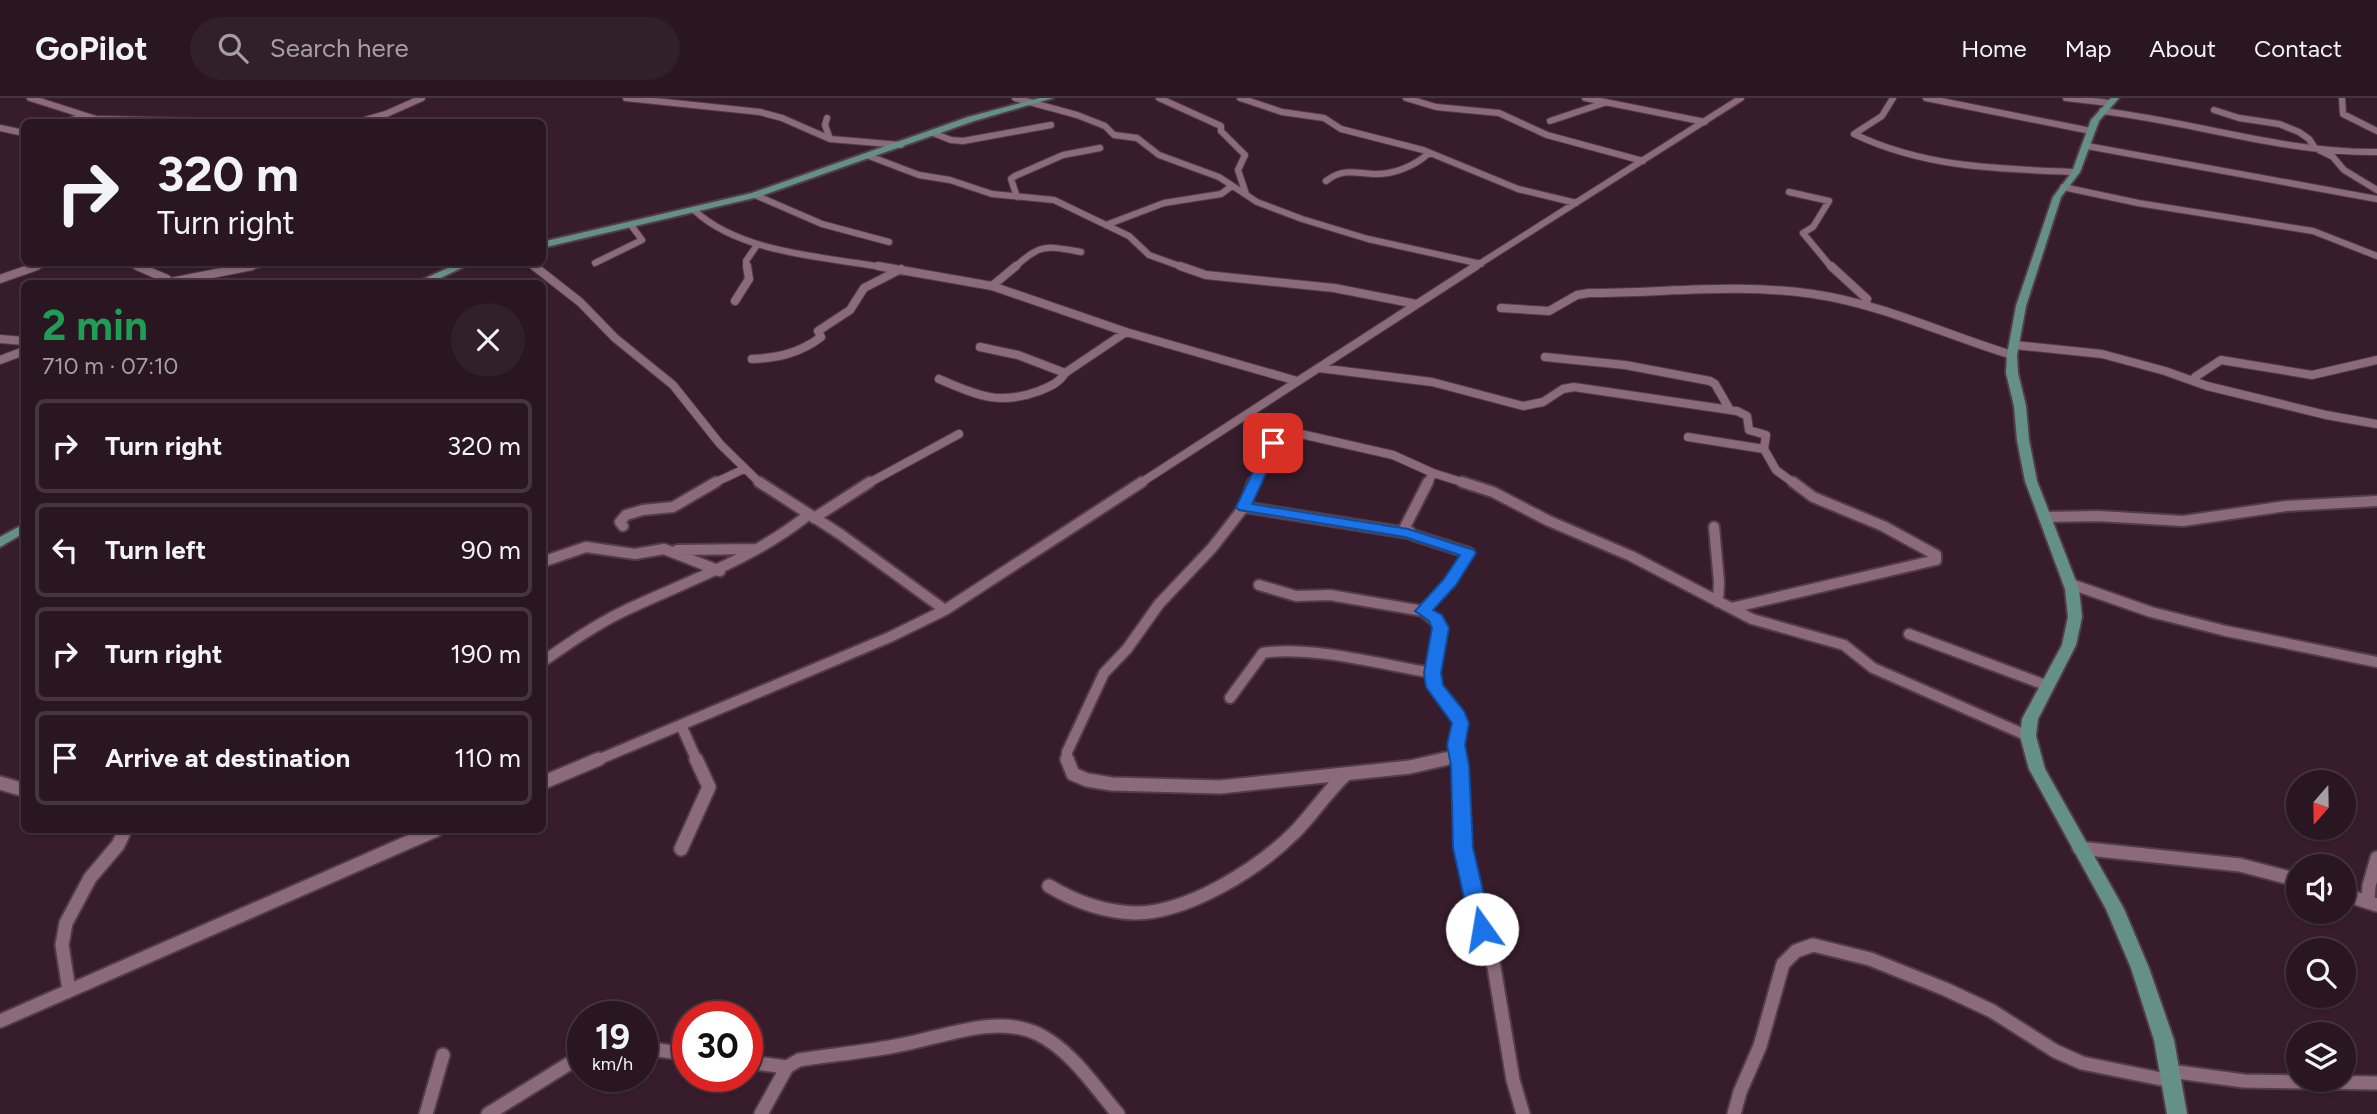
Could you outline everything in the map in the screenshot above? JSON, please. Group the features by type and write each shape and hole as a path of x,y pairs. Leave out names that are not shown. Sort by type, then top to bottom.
{"main road":[{"path":"546,244 755,195 933,133 1049,98"},
{"path":"2109,104 2091,131 2076,172 2057,197 2021,306 2013,350 2012,373 2020,406 2031,481 2071,584 2075,617 2069,645 2030,719 2028,736 2037,769 2115,909 2140,968 2164,1040 2177,1114"},
{"path":"427,280 461,266"},
{"path":"0,543 21,530"}],"street":[{"path":"30,98 84,116 104,119"},
{"path":"368,119 422,98"},
{"path":"626,98 760,112 782,118 830,139 901,145"},
{"path":"1016,98 1077,115 1105,126 1114,135 1137,138 1160,155 1205,170 1257,202 1355,236 1482,264"},
{"path":"1159,98 1221,125 1222,131 1245,155 1238,170 1246,194"},
{"path":"1240,98 1282,112 1319,116 1341,129 1429,153 1518,188 1576,203"},
{"path":"1406,98 1436,107 1499,113 1547,135 1643,161"},
{"path":"1585,98 1705,122"},
{"path":"546,781 890,637 945,610 1416,304 1741,98"},
{"path":"1893,98 1882,116 1854,134 1888,150 1949,162 2076,172"},
{"path":"1926,98 2091,131"},
{"path":"2066,98 2109,104 2153,118 2268,144 2319,150 2377,152"},
{"path":"2342,98 2343,114 2377,131"},
{"path":"1550,121 1604,103"},
{"path":"2214,110 2239,118 2287,127 2306,136 2311,145 2333,157 2344,170 2377,190"},
{"path":"74,119 84,116"},
{"path":"827,118 825,125 830,139"},
{"path":"164,119 224,119"},
{"path":"933,133 950,140 963,141 1051,125"},
{"path":"0,128 21,132"},
{"path":"2087,146 2377,199"},
{"path":"1017,197 1012,180 1015,176 1063,155 1100,148"},
{"path":"1876,152 1888,150"},
{"path":"1326,181 1349,169 1383,173 1414,163 1429,153"},
{"path":"869,156 919,175 950,180 992,194 1055,200 1129,236 1149,255 1206,275 1334,288 1416,304"},
{"path":"1106,225 1164,203 1221,194 1232,186"},
{"path":"2063,187 2138,203 2300,228 2335,238 2377,256"},
{"path":"1789,192 1829,201 1812,227 1803,233 1838,275 1867,299 1865,304"},
{"path":"755,195 822,224 889,242"},
{"path":"695,211 709,224 757,245 789,253 992,285 1126,332 1297,381"},
{"path":"595,263 642,240 631,225"},
{"path":"735,301 749,279 746,261 757,245"},
{"path":"992,285 1020,262 1045,247 1081,252"},
{"path":"0,279 37,266"},
{"path":"136,266 167,280"},
{"path":"182,280 252,266"},
{"path":"534,266 580,302 615,338 673,385 720,444 766,489 811,516 945,610"},
{"path":"752,359 788,355 809,346 821,337 818,331 850,310 864,288 901,269"},
{"path":"1501,308 1549,311 1577,295 1589,293 1737,289 1810,293 1865,304 2013,350 2102,354 2194,382 2326,415 2377,424"},
{"path":"939,379 990,400 1005,401 1059,382 1065,373 1126,332"},
{"path":"0,339 21,341"},
{"path":"980,347 1018,355 1065,373"},
{"path":"0,360 21,352"},
{"path":"1545,357 1625,365 1713,382 1730,410"},
{"path":"2194,382 2195,377 2221,360 2312,375 2377,360"},
{"path":"1319,368 1432,382 1523,406 1543,402 1563,389 1574,387 1730,410 1747,416 1750,431 1766,435 1764,449 1776,470 1813,497 1883,526 1932,552 1936,558 1929,562 1731,608"},
{"path":"1457,752 1449,758 1426,764 1344,776 1218,787 1140,787 1099,783 1077,776 1067,764 1067,752 1104,673 1127,649 1159,604 1212,548 1244,507 1273,443 1284,432 1368,447 1433,473 1493,492 1549,521 1640,560 1731,608 1783,629 1844,645 1873,668 2028,736"},
{"path":"546,659 575,638 623,611 720,571 762,549 850,493 959,434"},
{"path":"1688,437 1764,449"},
{"path":"623,526 620,522 626,515 673,507 744,469"},
{"path":"1408,533 1405,527 1433,473"},
{"path":"2046,517 2098,516 2183,521 2286,506 2377,501"},
{"path":"1244,507 1408,533 1469,553 1450,582 1423,611"},
{"path":"1714,527 1713,544 1721,582 1718,602"},
{"path":"546,561 586,547 635,554 672,550 762,549"},
{"path":"672,550 720,571"},
{"path":"2071,584 2151,612 2225,631 2377,662"},
{"path":"1259,585 1296,597 1330,594 1423,611 1436,619 1440,628 1433,673 1435,687 1458,715 1460,723 1457,752 1460,765 1463,848 1494,967 1513,1080 1523,1114"},
{"path":"1909,634 2048,686"},
{"path":"1230,698 1263,653 1269,649 1433,673"},
{"path":"681,725 709,788 681,849"},
{"path":"1049,886 1066,897 1128,911 1144,913 1167,907 1241,874 1256,863 1296,831 1326,792 1344,776"},
{"path":"0,783 21,789"},
{"path":"69,990 62,948 63,931 93,874 120,844 124,833"},
{"path":"0,1021 429,833"},
{"path":"2079,848 2240,865 2286,877"},
{"path":"2372,904 2369,886 2377,858"},
{"path":"1734,1114 1740,1092 1760,1046 1783,964 1788,955 1803,946 1815,945 1849,953 1942,987 1978,1004 2081,1063 2170,1076 2244,1081 2377,1083"},
{"path":"761,1114 787,1068 799,1060 998,1028 1021,1028 1036,1032 1052,1043 1118,1114"},
{"path":"426,1114 443,1055"},
{"path":"763,1064 787,1068"},
{"path":"488,1114 567,1065"}],"route":[{"path":"1273,443 1244,507 1408,533 1469,553 1450,582 1430,600 1423,611 1438,621 1440,628 1433,681 1458,715 1460,723 1456,745 1460,765 1463,848 1482,929"}]}
